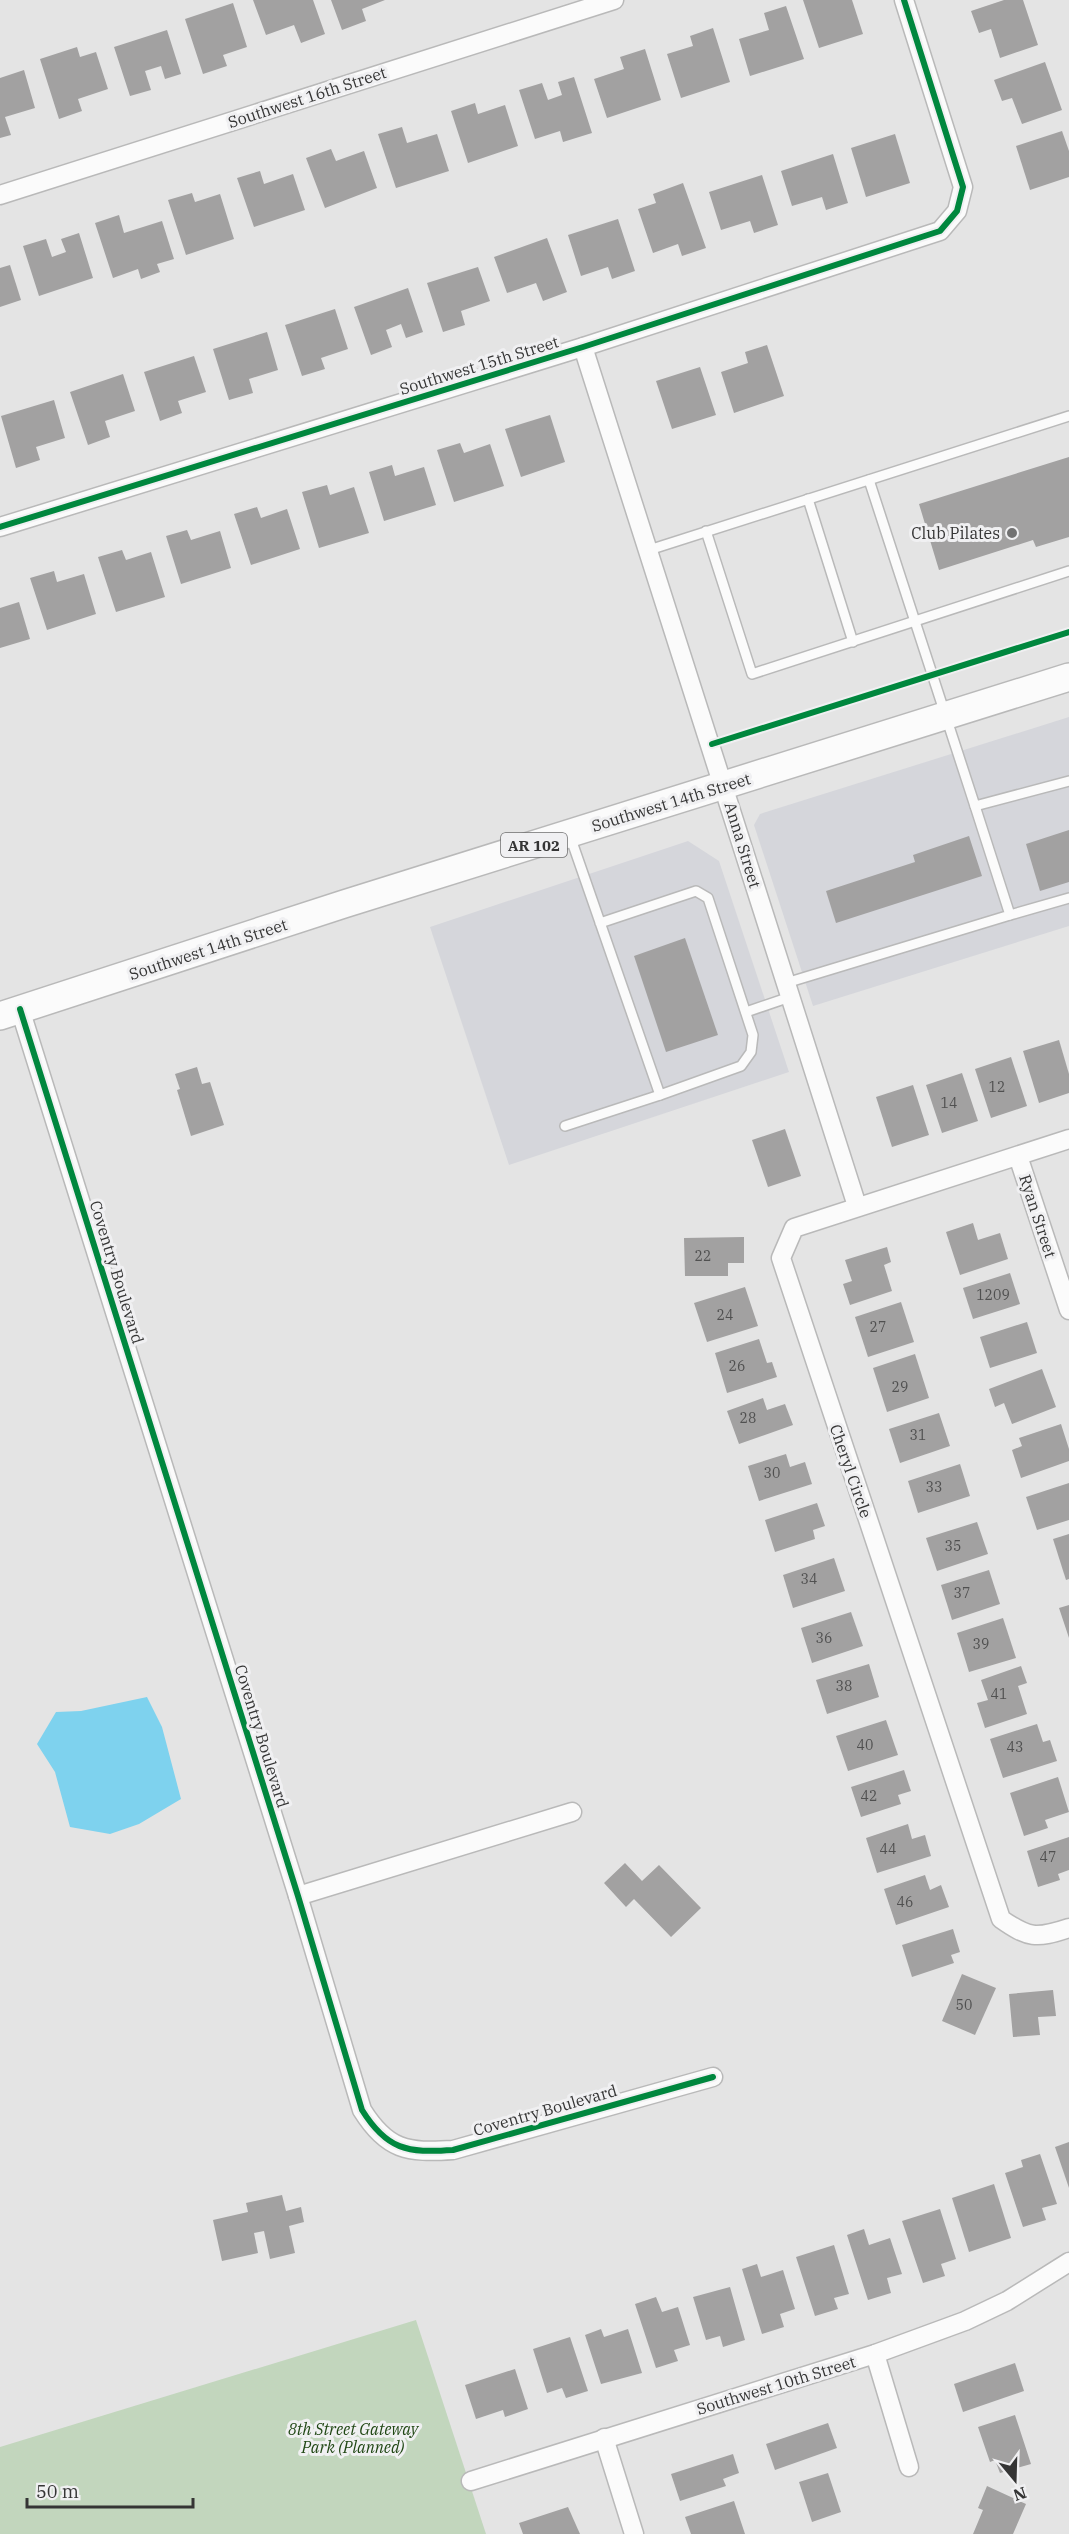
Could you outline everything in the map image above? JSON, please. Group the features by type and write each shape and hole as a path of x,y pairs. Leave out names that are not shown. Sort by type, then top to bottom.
{"main road":[{"name":"Southwest 14th Street","path":"10,1013 1069,677"}],"street":[{"name":"Southwest 16th Street","path":"0,195 614,0"},
{"name":"Southwest 15th Street","path":"0,526 583,347 940,231 957,211 963,187 904,0"},
{"name":"Anna Street","path":"583,347 725,785 857,1206"},
{"name":"Coventry Boulevard","path":"10,1013 298,1896 362,2110 376,2131 394,2144 418,2152 453,2150 713,2078"},
{"name":"Cheryl Circle","path":"1069,1139 794,1228 781,1258 1001,1918 1023,1935 1050,1935 1069,1928"},
{"name":"Ryan Street","path":"1018,1156 1069,1310"},
{"path":"298,1896 572,1812"},
{"name":"Southwest 10th Street","path":"471,2481 875,2354 965,2321 1007,2301 1069,2262"},
{"path":"875,2354 909,2467"},
{"path":"604,2438 634,2534"}],"lane":[{"path":"649,550 1069,416"},
{"path":"869,480 1010,915"},
{"path":"808,499 853,642"},
{"path":"706,531 752,674 1069,572"},
{"path":"975,806 1069,781"},
{"path":"569,834 660,1095"},
{"path":"565,1126 741,1066 751,1052 753,1035 708,898 696,891 600,922"},
{"path":"746,1012 788,990 1010,915 1069,898"}],"shaded area":[{"path":"1069,717 1069,926 813,1006 754,825 760,814"},
{"path":"688,841 719,861 789,1072 509,1165 430,927"}],"green space":[{"name":"8th Street Gateway Park (Planned)","path":"416,2320 486,2534 0,2534 0,2447"}],"water":[{"path":"147,1697 162,1727 181,1799 139,1824 110,1834 70,1827 55,1772 37,1744 56,1712 81,1711"}],"building":[{"path":"253,0 313,0 325,34 301,43 294,25 266,35"},
{"path":"331,0 385,0 362,9 366,21 342,30"},
{"path":"803,0 852,0 863,34 819,48"},
{"path":"1004,0 1023,0 1038,45 1000,58 991,29 979,33 971,11"},
{"path":"233,3 247,47 223,55 227,66 203,74 185,19"},
{"path":"786,6 804,59 750,76 739,39 769,30 764,13"},
{"path":"713,28 730,82 681,98 667,54 693,46 690,36"},
{"path":"167,30 181,74 165,79 161,66 145,71 151,90 130,96 114,47"},
{"path":"77,47 80,57 96,52 108,89 78,99 82,111 59,119 40,59"},
{"path":"645,49 661,100 607,118 594,79 624,69 620,57"},
{"path":"1045,62 1062,110 1022,124 1012,98 1002,101 994,80"},
{"path":"24,70 35,108 5,117 11,135 0,138 0,78"},
{"path":"574,77 592,133 563,142 560,131 535,139 519,90 542,83 548,100 562,95 558,82"},
{"path":"475,103 478,114 505,105 518,146 468,163 451,111"},
{"path":"402,127 407,143 437,134 449,171 396,188 378,134"},
{"path":"1062,131 1069,151 1069,177 1030,190 1016,146"},
{"path":"895,134 910,183 866,197 851,148"},
{"path":"331,149 336,161 364,151 377,188 325,208 306,158"},
{"path":"833,154 848,203 826,210 822,197 792,206 781,171"},
{"path":"260,171 264,184 293,174 305,210 254,227 237,178"},
{"path":"762,175 778,225 754,233 750,221 721,230 709,192"},
{"path":"683,183 706,248 682,256 678,244 653,253 638,209 656,203 653,194"},
{"path":"192,193 195,202 220,194 234,239 186,255 168,200"},
{"path":"119,215 124,233 162,221 174,259 157,264 160,272 141,279 138,269 113,278 95,223"},
{"path":"618,219 635,271 612,279 608,267 581,276 568,235"},
{"path":"79,233 93,278 39,296 23,246 46,239 52,257 66,252 61,239"},
{"path":"547,238 567,292 543,301 536,283 507,293 494,257"},
{"path":"10,265 21,300 0,307 0,268"},
{"path":"478,267 490,301 461,311 465,325 443,332 427,283"},
{"path":"408,288 423,332 406,338 401,324 386,330 392,347 371,355 354,307"},
{"path":"335,309 348,349 321,358 325,369 302,376 285,325"},
{"path":"267,332 278,370 249,379 253,393 229,400 213,349"},
{"path":"767,345 784,396 734,413 721,372 748,363 745,352"},
{"path":"194,356 206,392 178,401 182,413 160,421 144,372"},
{"path":"700,367 716,415 672,429 656,381"},
{"path":"123,374 135,411 105,421 110,437 88,445 70,392"},
{"path":"54,400 65,438 36,447 40,460 16,468 1,416"},
{"path":"550,415 565,462 521,477 505,429"},
{"path":"460,443 464,453 490,444 504,486 454,502 437,450"},
{"path":"1069,457 1069,537 1036,547 1033,540 939,570 919,504"},
{"path":"392,465 395,476 424,467 436,505 384,521 369,472"},
{"path":"327,485 330,495 354,487 369,533 319,548 302,492"},
{"path":"257,507 261,518 287,509 300,549 251,565 234,514"},
{"path":"187,530 191,540 220,531 231,568 181,584 166,536"},
{"path":"122,550 126,560 151,552 165,597 116,612 98,557"},
{"path":"54,571 57,582 84,574 96,614 47,630 30,578"},
{"path":"19,602 30,639 0,648 0,608"},
{"path":"1069,830 1069,882 1040,891 1026,844"},
{"path":"969,836 982,876 836,923 826,891 915,862 913,855"},
{"path":"685,938 718,1035 666,1052 634,956"},
{"path":"1059,1040 1069,1074 1069,1093 1039,1103 1023,1051"},
{"path":"1011,1057 1027,1106 991,1118 975,1069"},
{"path":"197,1067 202,1084 210,1082 224,1125 191,1136 177,1090 180,1089 175,1074"},
{"path":"962,1073 978,1121 942,1133 926,1085"},
{"path":"913,1085 929,1135 892,1147 876,1097"},
{"path":"785,1129 801,1176 768,1187 752,1140"},
{"path":"973,1223 978,1240 1000,1233 1008,1259 960,1275 946,1232"},
{"path":"744,1237 744,1263 728,1263 728,1276 685,1276 684,1238"},
{"path":"887,1247 891,1262 884,1265 892,1291 850,1305 843,1284 852,1281 845,1260"},
{"path":"1010,1273 1020,1304 973,1319 963,1288"},
{"path":"745,1287 758,1326 707,1342 694,1303"},
{"path":"901,1302 914,1342 868,1357 855,1317"},
{"path":"1027,1322 1037,1353 990,1368 980,1337"},
{"path":"759,1339 767,1363 772,1362 777,1377 727,1393 715,1353"},
{"path":"915,1354 929,1398 887,1412 873,1368"},
{"path":"1042,1369 1056,1407 1012,1424 1004,1403 995,1407 989,1389"},
{"path":"763,1398 767,1410 785,1404 793,1425 739,1444 727,1411"},
{"path":"939,1413 950,1446 900,1463 889,1429"},
{"path":"1061,1424 1069,1449 1069,1461 1021,1478 1012,1450 1022,1446 1019,1438"},
{"path":"786,1454 790,1467 805,1462 812,1484 759,1501 748,1466"},
{"path":"960,1464 970,1496 918,1513 908,1481"},
{"path":"1069,1483 1069,1520 1037,1530 1026,1497"},
{"path":"817,1503 825,1526 813,1530 815,1539 775,1552 765,1520"},
{"path":"977,1522 988,1554 937,1571 926,1538"},
{"path":"1069,1534 1069,1579 1066,1580 1053,1539"},
{"path":"834,1558 845,1591 793,1608 783,1575"},
{"path":"989,1570 1000,1604 952,1620 941,1585"},
{"path":"1069,1605 1069,1638 1059,1608"},
{"path":"851,1612 863,1646 812,1663 801,1628"},
{"path":"1003,1618 1016,1658 969,1672 957,1633"},
{"path":"869,1664 879,1697 827,1714 816,1680"},
{"path":"1021,1666 1027,1683 1018,1686 1027,1714 985,1728 977,1703 988,1700 981,1680"},
{"path":"886,1720 898,1755 848,1771 836,1736"},
{"path":"1037,1724 1043,1742 1050,1740 1057,1761 1003,1778 990,1739"},
{"path":"904,1770 911,1791 898,1795 901,1804 861,1817 851,1787"},
{"path":"1058,1777 1069,1812 1045,1820 1048,1828 1024,1836 1010,1793"},
{"path":"908,1824 912,1839 925,1835 931,1856 877,1873 866,1838"},
{"path":"1069,1837 1069,1870 1058,1874 1060,1880 1038,1887 1027,1851"},
{"path":"625,1863 642,1881 659,1865 701,1908 671,1937 634,1899 626,1907 604,1883"},
{"path":"925,1875 930,1890 941,1885 949,1907 896,1925 884,1889"},
{"path":"953,1929 960,1952 951,1955 954,1963 912,1977 902,1945"},
{"path":"962,1974 996,1988 975,2035 942,2021"},
{"path":"1053,1990 1056,2016 1038,2017 1040,2035 1013,2037 1009,1994"},
{"path":"1069,2142 1069,2188 1055,2147"},
{"path":"1040,2154 1057,2204 1042,2208 1046,2220 1023,2227 1005,2173 1023,2167 1021,2160"},
{"path":"994,2184 1011,2238 969,2252 952,2198"},
{"path":"282,2195 286,2211 301,2207 304,2222 289,2226 295,2253 270,2259 264,2231 254,2233 258,2253 222,2261 213,2220 248,2212 246,2203"},
{"path":"940,2209 956,2259 941,2264 945,2276 923,2283 902,2221"},
{"path":"864,2229 869,2245 890,2238 902,2274 887,2278 891,2293 868,2300 847,2235"},
{"path":"834,2245 849,2294 834,2298 838,2309 815,2316 796,2257"},
{"path":"757,2264 761,2277 783,2270 795,2309 780,2314 784,2327 762,2334 742,2269"},
{"path":"730,2287 745,2340 723,2347 720,2336 706,2340 693,2297"},
{"path":"656,2297 662,2312 678,2307 690,2345 674,2350 678,2361 656,2368 635,2304"},
{"path":"601,2329 604,2337 628,2329 642,2373 601,2384 585,2335"},
{"path":"570,2337 588,2391 566,2398 562,2388 547,2393 533,2349"},
{"path":"1015,2363 1024,2391 963,2412 954,2384"},
{"path":"515,2369 528,2409 505,2417 503,2410 476,2419 465,2385"},
{"path":"1015,2415 1031,2464 1000,2473 995,2460 990,2462 978,2427"},
{"path":"828,2423 837,2448 775,2470 766,2444"},
{"path":"733,2454 739,2473 723,2479 726,2486 680,2501 671,2474"},
{"path":"828,2473 841,2512 812,2522 799,2482"},
{"path":"987,2486 1026,2504 1013,2534 973,2534 983,2510 978,2508"},
{"path":"734,2501 745,2534 691,2534 685,2517"},
{"path":"568,2507 580,2534 523,2534 519,2523"}],"cycle path":[{"path":"0,527 583,347 940,231 957,211 963,187 904,0"},
{"path":"712,744 1069,632"},
{"path":"20,1009 298,1896 362,2110 380,2134 400,2146 423,2151 453,2150 713,2077"}],"place":[{"name":"Club Pilates","path":"1012,533"}]}
